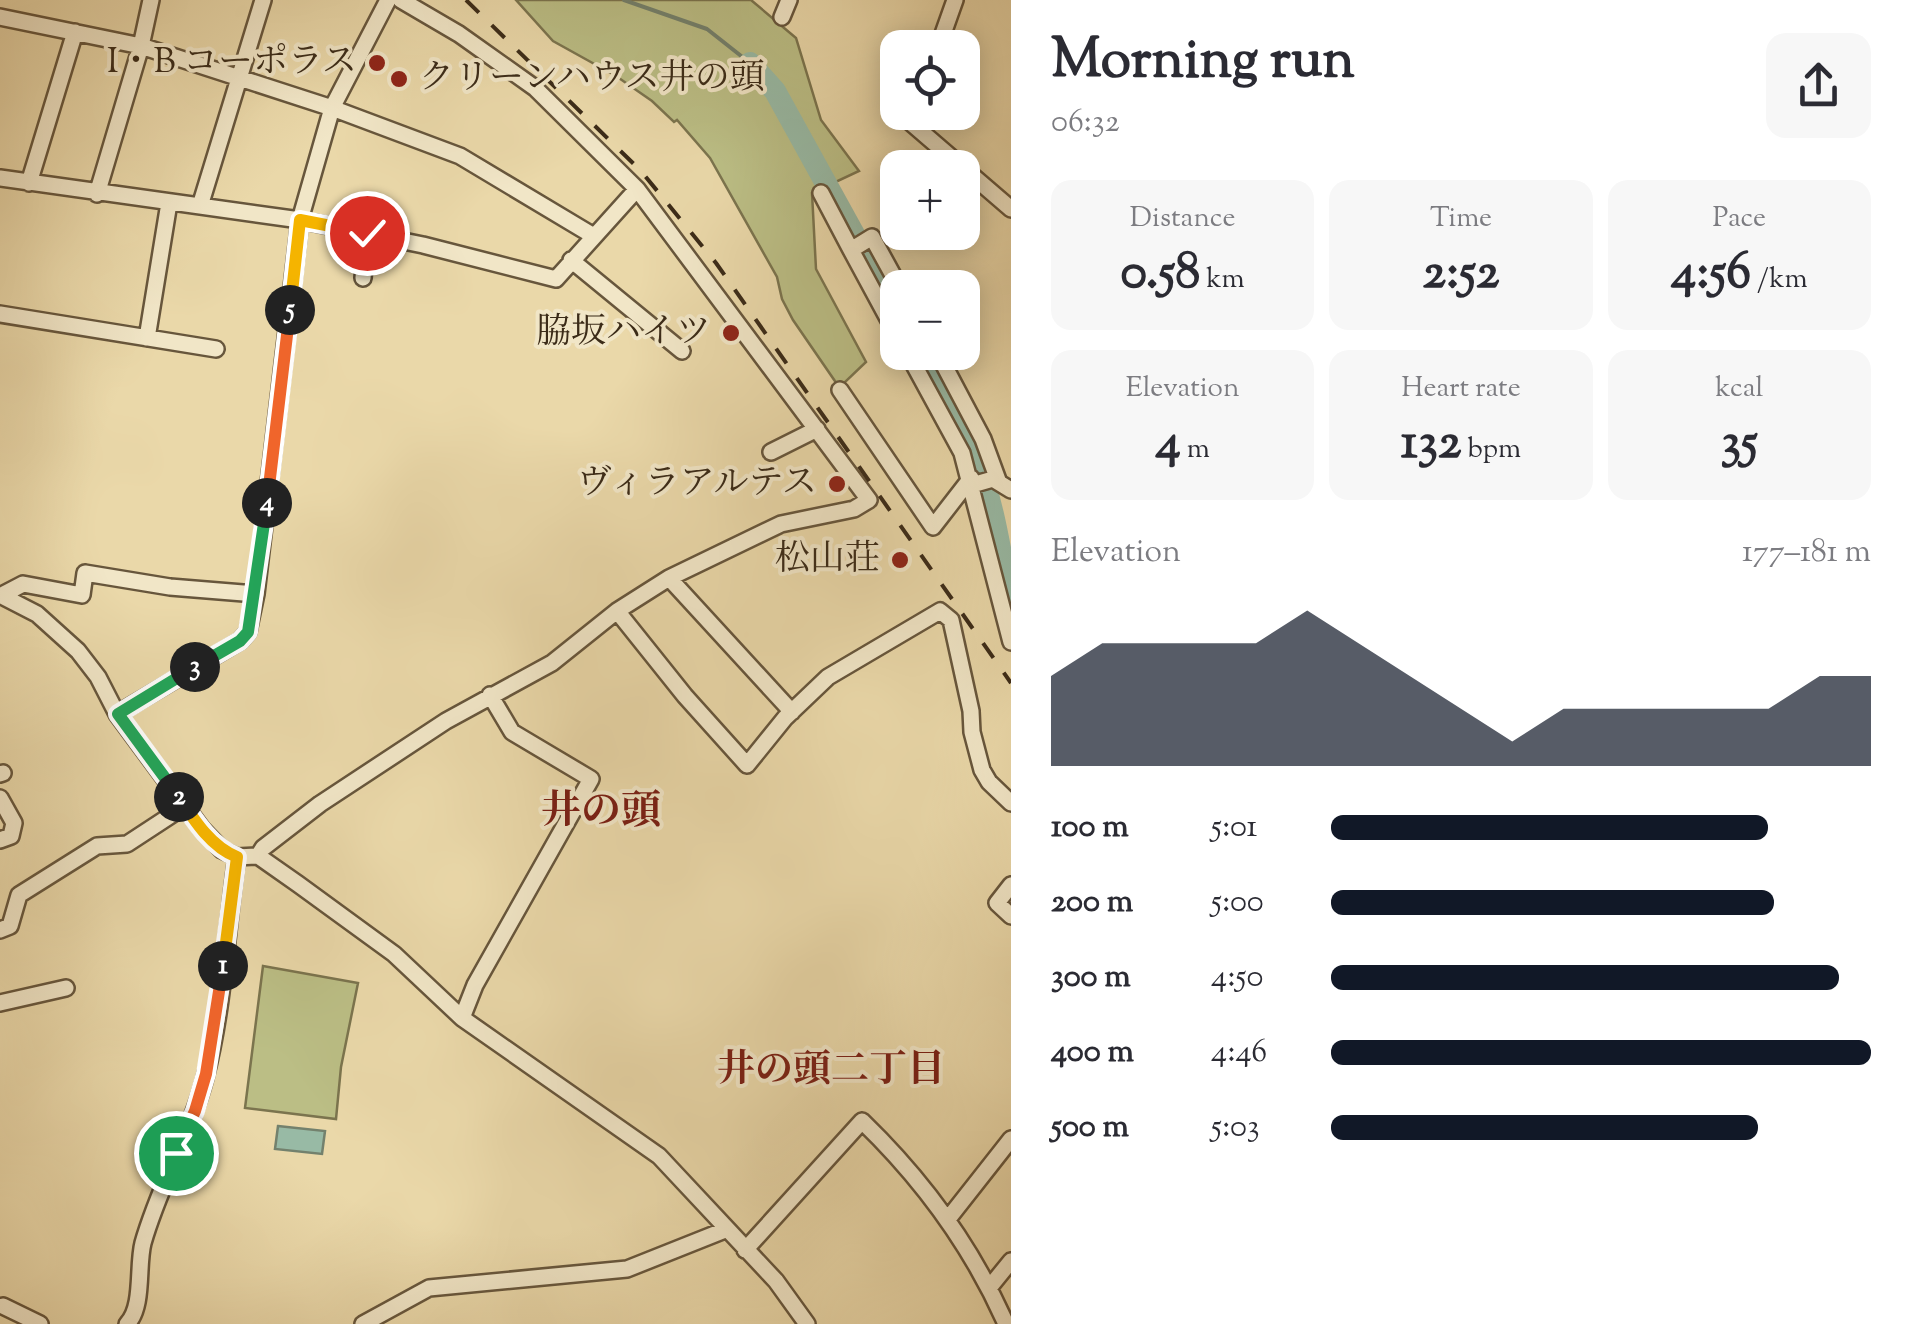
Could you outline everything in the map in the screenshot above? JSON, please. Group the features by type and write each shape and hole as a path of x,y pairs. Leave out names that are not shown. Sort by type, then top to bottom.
{"street":[{"path":"96,194 151,0"},
{"path":"200,206 263,0"},
{"path":"118,714 244,638 249,629 300,220 332,108 388,0"},
{"path":"258,856 262,848 320,804 490,695 552,662 669,578 781,524 854,509 869,500 637,189 536,88 459,34 401,0"},
{"path":"782,17 789,0"},
{"path":"944,30 955,0"},
{"path":"0,17 141,46 332,108 460,156 592,236"},
{"path":"28,183 75,32"},
{"path":"920,130 1009,202"},
{"path":"0,178 300,220 556,279 637,189"},
{"path":"821,193 857,246 880,297"},
{"path":"147,338 169,203"},
{"path":"363,278 367,233"},
{"path":"857,246 872,237 890,270"},
{"path":"571,260 682,351"},
{"path":"0,314 216,349"},
{"path":"917,370 962,454 1011,642"},
{"path":"947,370 1001,483 971,482"},
{"path":"840,390 933,528 971,482"},
{"path":"771,452 817,429"},
{"path":"1,595 23,584 82,595 85,573 154,585 256,594"},
{"path":"669,578 792,712"},
{"path":"1,595 36,614 78,651 118,714 222,850 237,857 258,856 394,954 462,1018 658,1156 776,1281 807,1324"},
{"path":"617,612 746,765 828,678 940,610 951,620 982,770 1011,803"},
{"path":"462,1018 475,985 591,779 512,732 490,695"},
{"path":"0,798 14,823 11,836 0,840"},
{"path":"0,930 10,926 19,895 96,846 127,844 185,806"},
{"path":"127,1324 134,1317 146,1233 206,1074 237,857"},
{"path":"1011,885 996,903 1011,916"},
{"path":"0,1002 66,988"},
{"path":"745,1250 862,1121 904,1162 948,1220 1006,1324"},
{"path":"948,1220 1011,1140"},
{"path":"363,1324 430,1288 627,1269 724,1230"},
{"path":"989,1288 1011,1261"},
{"path":"1,1307 40,1324"}],"green space":[{"path":"516,0 751,0 796,38 821,120 859,171 812,193 816,269 866,362 842,385 837,384 793,320 777,277 710,158 677,120 674,122 616,76 553,41"},
{"path":"263,966 358,983 341,1067 336,1119 245,1108"}],"shaded area":[{"path":"278,1126 325,1131 322,1154 275,1149"}],"waterway":[{"path":"624,0 707,29 750,63"},
{"path":"750,63 775,91 880,281"},
{"path":"928,370 957,420 983,479 1011,606"}],"railway":[{"path":"466,0 641,171 716,263 1011,683"}],"place":[{"name":"I・B コーポラス","path":"377,63"},
{"name":"クリーンハウス井の頭","path":"399,79"},
{"name":"脇坂ハイツ","path":"731,333"},
{"name":"ヴィラアルテス","path":"837,484"},
{"name":"松山荘","path":"900,560"}],"district":[{"name":"井の頭","path":"601,813"},
{"name":"井の頭二丁目","path":"831,1072"}],"route":[{"path":"176,1153 206,1074 237,857 222,850 207,835 118,714 240,641 248,632 274,453 300,220 367,233"}]}
